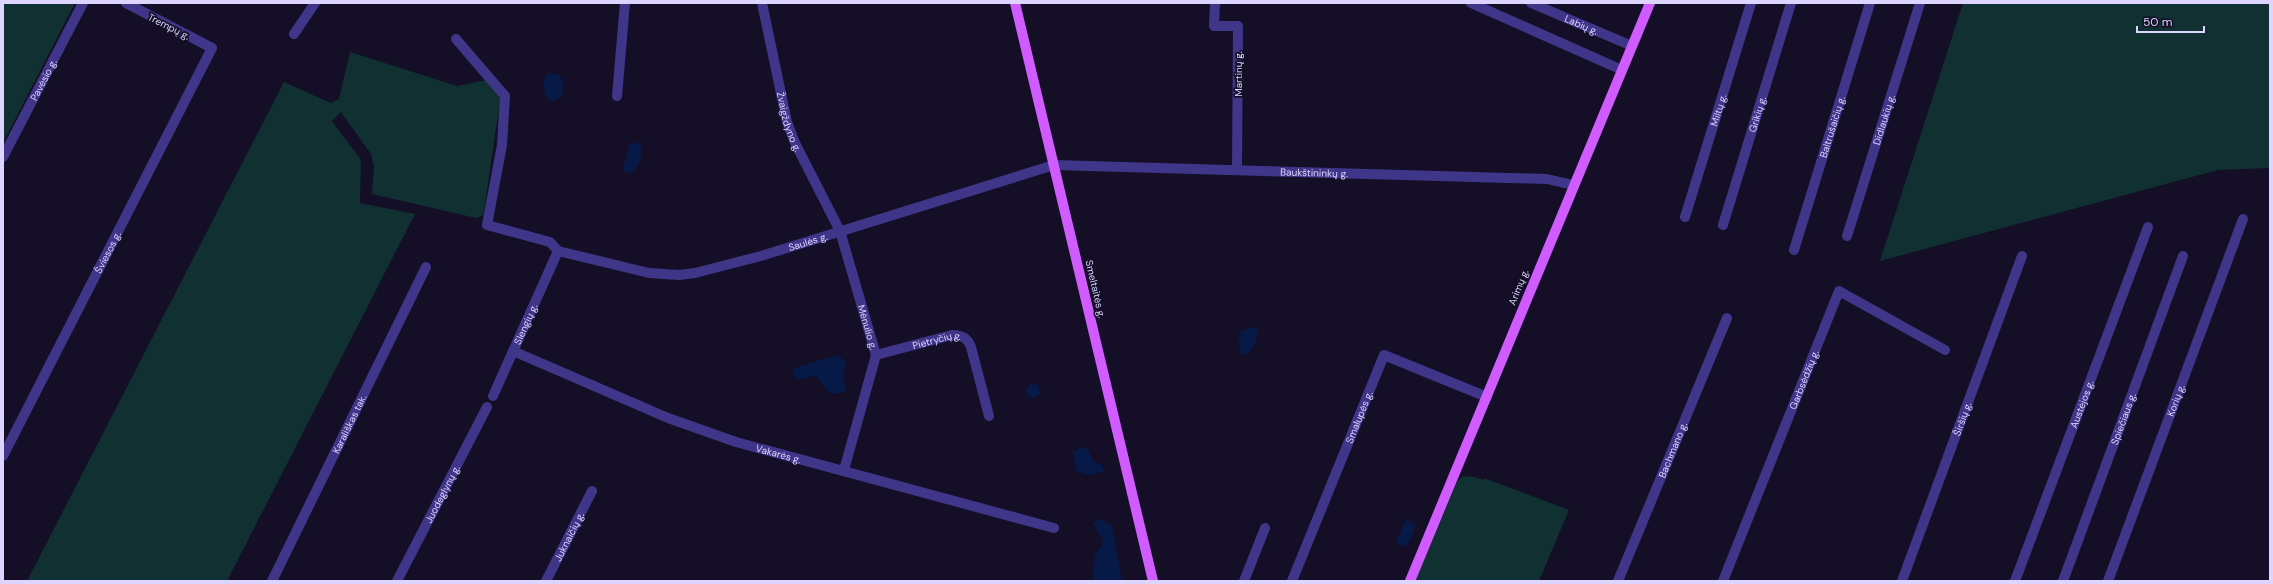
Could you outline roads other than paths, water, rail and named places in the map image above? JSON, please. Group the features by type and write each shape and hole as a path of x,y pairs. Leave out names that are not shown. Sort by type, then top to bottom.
{"main road":[{"name":"Smeltaitės g.","path":"1015,3 1153,581"},
{"name":"Arimų g.","path":"1410,581 1573,185 1650,3"}],"street":[{"name":"Pavėsio g.","path":"3,157 83,3"},
{"name":"Trempų g.","path":"126,3 212,48"},
{"path":"294,34 315,3"},
{"path":"617,96 625,3"},
{"name":"Žvaigždyno g.","path":"762,3 787,122 795,143 840,231"},
{"name":"Martinų g.","path":"1215,3 1214,26 1238,26 1237,169"},
{"path":"1471,3 1622,70"},
{"name":"Labių g.","path":"1531,3 1632,46"},
{"name":"Miltų g.","path":"1685,217 1751,3"},
{"name":"Grikių g.","path":"1723,225 1790,3"},
{"name":"Baltrušaičių g.","path":"1794,250 1870,3"},
{"name":"Didlaukių g.","path":"1847,236 1920,3"},
{"path":"456,39 505,96 502,145 487,225 550,242 558,251"},
{"name":"Šviesos g.","path":"3,456 212,48"},
{"name":"Saulės g.","path":"558,251 635,270 679,275 747,260 1054,165"},
{"name":"Baukštininkų g.","path":"1054,165 1547,179 1573,185"},
{"name":"Korių g.","path":"2108,581 2243,219"},
{"name":"Austėjos g.","path":"2015,581 2148,227"},
{"name":"Mėnulio g.","path":"840,231 876,355 844,470"},
{"name":"Slengių g.","path":"493,396 558,251"},
{"name":"Širšių g.","path":"1902,581 2022,256"},
{"name":"Spiečiaus g.","path":"2062,581 2183,256"},
{"name":"Karališkas tak.","path":"272,581 426,267"},
{"name":"Garbsėdžių g.","path":"1723,581 1839,291 1945,350"},
{"name":"Bachmano g.","path":"1618,581 1727,318"},
{"name":"Pietryčių g.","path":"876,355 952,335 964,337 968,340 971,347 989,416"},
{"name":"Vakarės g.","path":"513,351 668,418 736,442 1054,528"},
{"name":"Smalupės g.","path":"1292,581 1384,355 1487,396"},
{"name":"Juodeglynų g.","path":"397,581 487,407"},
{"name":"Juknaičių g.","path":"546,581 592,491"},
{"path":"1244,581 1266,528"}],"water":[{"path":"549,73 559,75 562,78 564,86 561,97 553,101 548,99 544,89 545,78"},
{"path":"639,142 641,146 640,160 636,168 630,174 623,170 629,145"},
{"path":"1252,327 1258,328 1258,334 1247,355 1241,353 1238,335 1241,331"},
{"path":"837,355 846,361 843,377 847,389 841,393 829,393 816,376 798,379 792,375 795,368"},
{"path":"1033,384 1038,386 1040,391 1038,396 1033,398 1028,396 1026,391 1028,386"},
{"path":"1081,447 1088,449 1093,461 1103,466 1104,472 1088,475 1076,471 1073,452"},
{"path":"1101,519 1112,525 1122,581 1093,581 1095,553 1102,546 1103,541 1093,523"},
{"path":"1406,519 1416,525 1408,544 1405,546 1398,544 1397,540"}]}
